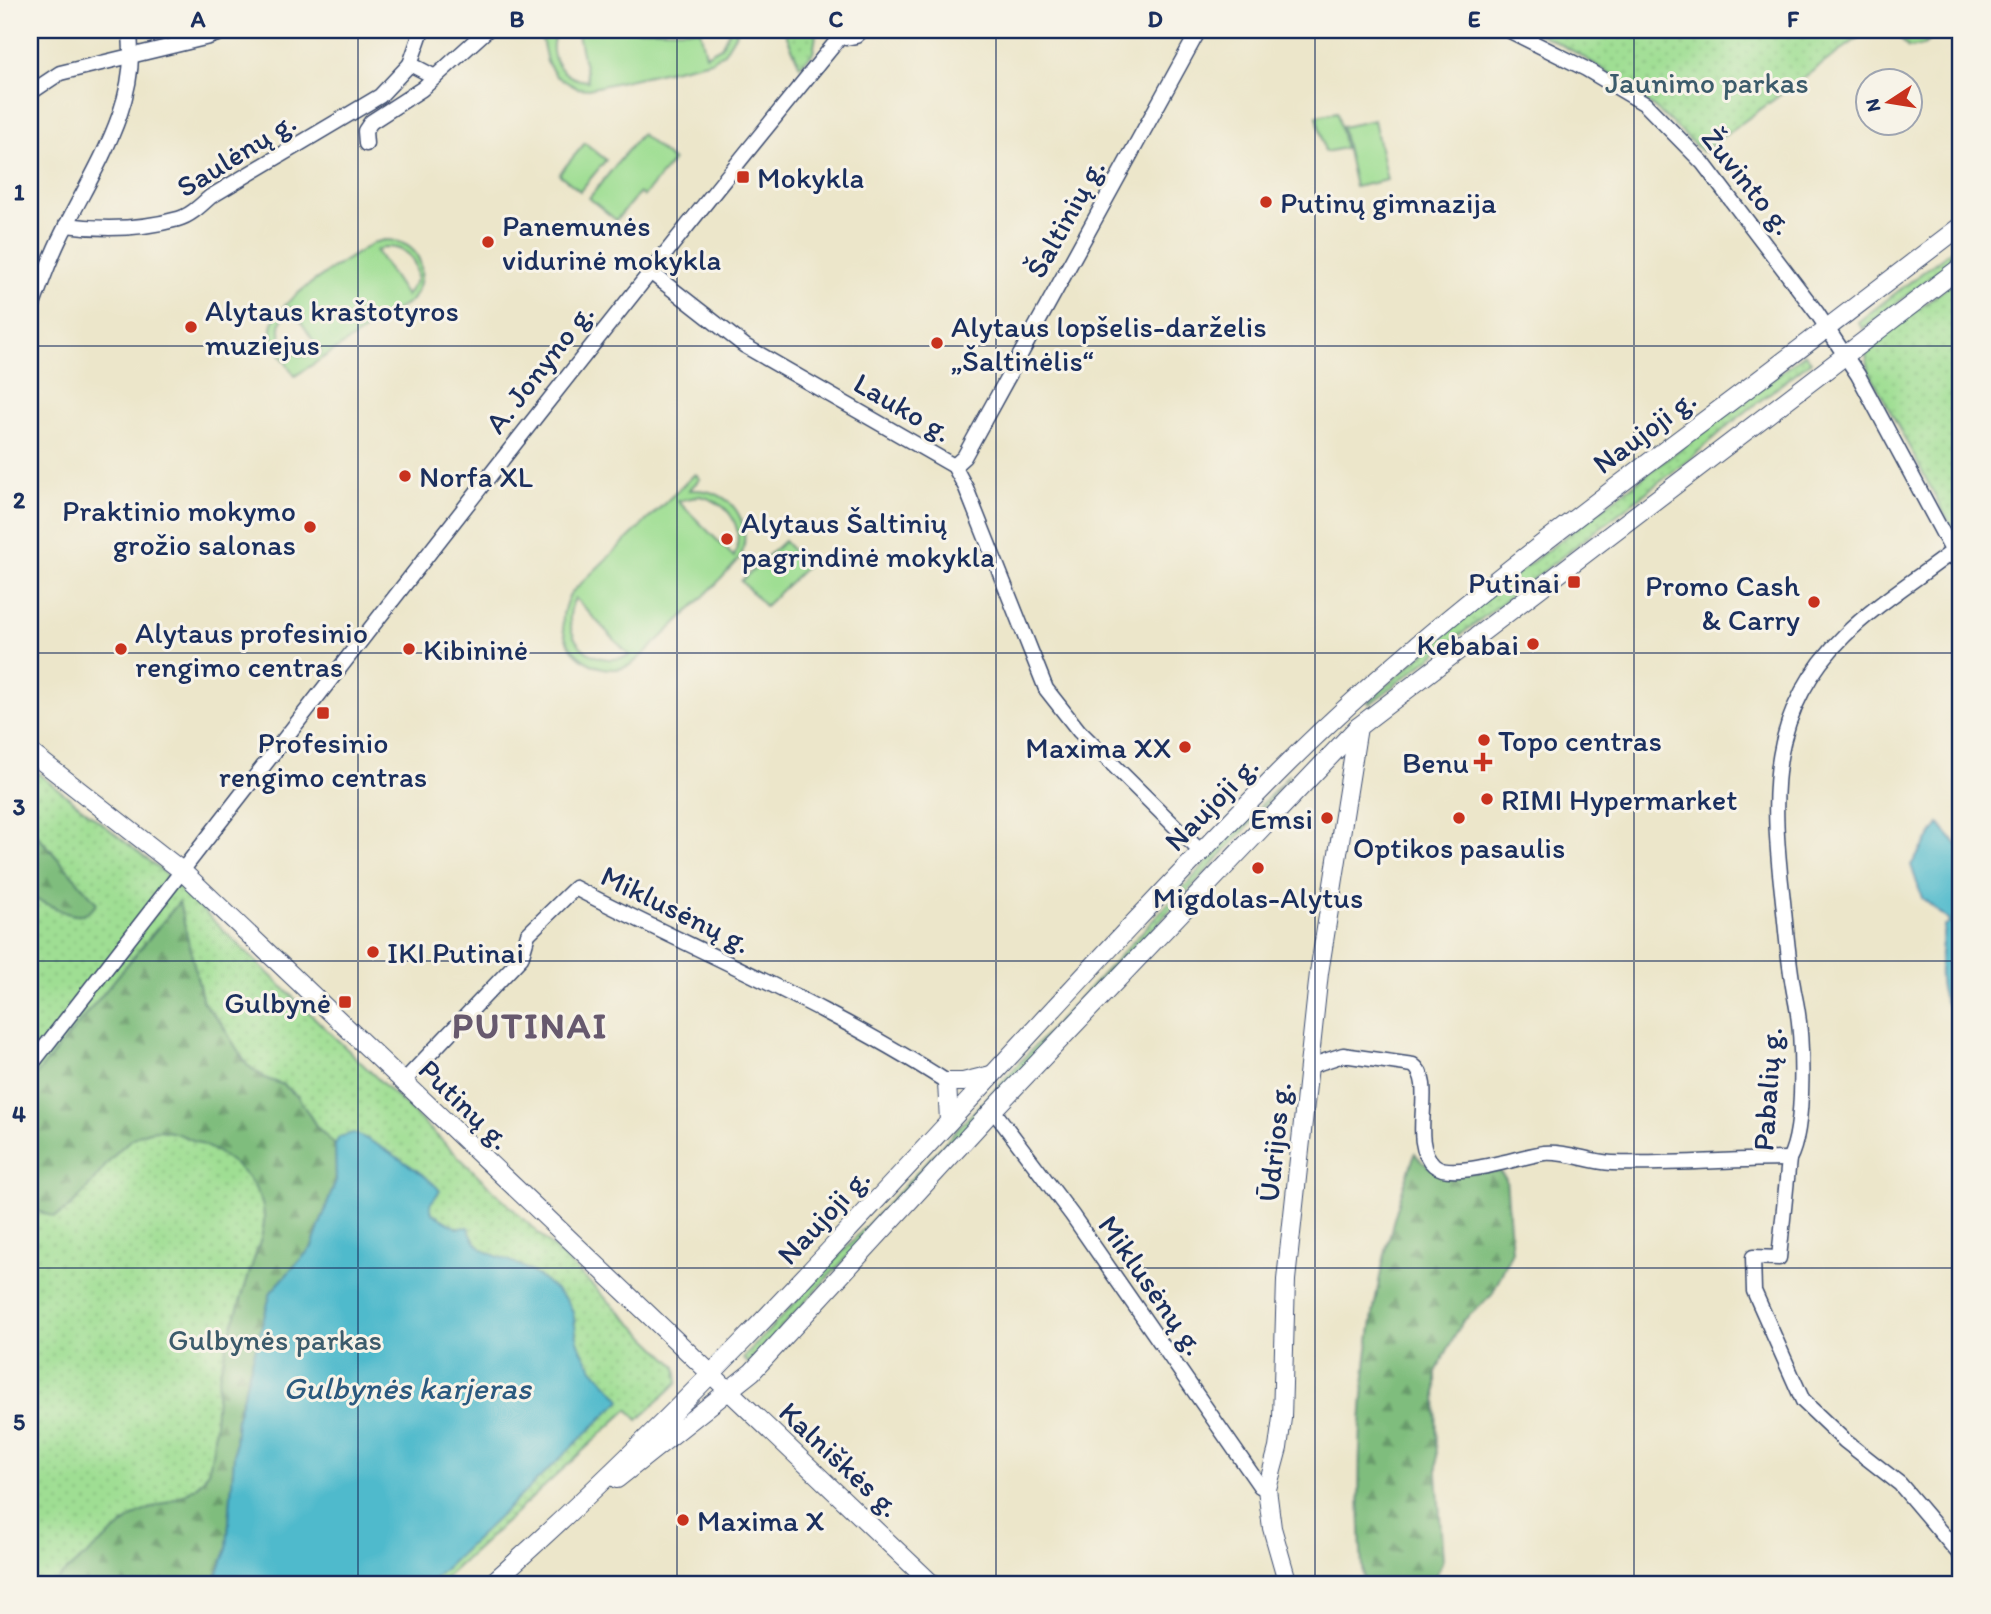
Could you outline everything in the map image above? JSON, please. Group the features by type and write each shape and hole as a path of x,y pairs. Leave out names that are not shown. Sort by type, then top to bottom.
{"main road":[{"name":"Naujoji g.","path":"491,1584 580,1505 711,1375 991,1075 1202,853 1343,710 1491,582 1961,226"},
{"name":"Naujoji g.","path":"580,1505 649,1456 752,1372 993,1110 1358,727 1961,267"},
{"path":"1343,710 1358,727"},
{"name":"Ūdrijos g.","path":"1288,1584 1269,1513 1267,1489 1278,1448 1282,1418 1286,1280 1322,950 1358,727"},
{"name":"Putinų g.","path":"30,752 182,872 711,1375"},
{"path":"949,1121 947,1082 963,1082 991,1075"},
{"name":"Kalniškės g.","path":"711,1375 932,1584"}],"street":[{"path":"30,313 66,225 107,145 126,97 133,54 129,30"},
{"path":"30,93 60,73 229,30"},
{"name":"Saulėnų g.","path":"66,225 100,230 178,219 191,213 210,197 380,96 410,64 422,30"},
{"path":"366,144 365,131 371,122 435,77 487,30"},
{"path":"838,33 851,37 862,30"},
{"name":"Šaltinių g.","path":"954,466 964,457 1199,30"},
{"name":"Žuvinto g.","path":"1508,30 1586,69 1645,104 1671,127 1730,197 1827,327 1961,567"},
{"name":"A. Jonyno g.","path":"182,872 649,271 838,33"},
{"path":"410,64 435,77"},
{"name":"Lauko g.","path":"649,271 745,346 954,466 966,488 1046,689 1079,731 1202,853"},
{"name":"Pabalių g.","path":"1953,551 1845,635 1813,673 1787,724 1778,758 1774,821 1791,975 1802,1046 1796,1147 1789,1159 1779,1258 1753,1257 1751,1264 1753,1284 1760,1305 1803,1401 1845,1441 1900,1484 1961,1556"},
{"path":"30,1066 182,872"},
{"name":"Miklusėnų g.","path":"403,1082 521,958 528,934 575,888 810,1006 947,1082"},
{"path":"1310,1066 1343,1055 1353,1055 1413,1065 1419,1069 1423,1077 1421,1128 1424,1143 1432,1164 1439,1168 1480,1167 1546,1153 1613,1163 1789,1159"},
{"name":"Miklusėnų g.","path":"993,1110 1072,1215 1260,1486 1267,1489"}],"green space":[{"path":"540,30 544,30 545,36 548,30 557,30 553,49 558,64 570,76 588,81 577,30 700,30 706,55 721,47 730,30 738,30 724,53 711,61 588,89 577,88 556,76 547,62"},
{"path":"784,30 817,30 813,53 800,66"},
{"name":"Jaunimo parkas","path":"1531,30 1869,30 1702,152 1663,115 1622,82 1578,54"},
{"path":"1894,30 1943,30 1922,46 1908,48"},
{"path":"1337,112 1345,148 1325,152 1317,116"},
{"path":"1374,120 1387,180 1355,187 1342,127"},
{"path":"641,134 673,161 644,196 639,193 616,220 589,198"},
{"path":"585,143 606,160 580,191 559,174"},
{"path":"397,241 414,252 419,260 421,279 412,300 295,376 274,341 272,328 276,317 285,305 314,281 373,243","holes":["385,247 399,249 409,255 415,265 417,279 406,296 376,251","291,307 321,352 321,353 299,355 284,344 280,326"]},
{"path":"1961,243 1961,254 1863,329 1858,322"},
{"path":"1961,276 1961,545 1869,371 1866,354 1873,344"},
{"path":"1805,354 1811,361 1691,458 1370,704 1368,702 1493,592"},
{"path":"695,474 700,479 689,490 703,490 721,496 739,515 744,538 741,556 688,612 630,665 606,669 577,655 563,629 565,608 570,594","holes":["700,496 720,504 732,518 738,536 734,557 678,501","575,598 629,655 629,656 602,658 590,654 581,646 570,625"]},
{"path":"784,541 807,566 765,606 741,581"},
{"name":"Gulbynės parkas","path":"30,767 161,870 676,1366 678,1382 638,1420 628,1409 439,1584 30,1584 30,899 72,915 89,911 96,903 30,827"},
{"path":"1290,774 1252,822 748,1363 743,1358"},
{"path":"30,827 97,903 89,911 72,915 30,899"},
{"path":"179,902 203,1002 221,1023 247,1065 267,1079 284,1085 298,1097 317,1127 335,1145 336,1180 312,1247 271,1292 237,1417 227,1549 213,1584 51,1584 131,1518 184,1495 201,1482 207,1473 221,1368 263,1227 264,1215 259,1195 240,1170 215,1151 175,1133 158,1130 136,1136 124,1145 67,1209 54,1217 35,1210 30,1213 30,1082"},
{"path":"1415,1153 1432,1168 1442,1171 1499,1171 1506,1179 1512,1251 1492,1295 1462,1322 1436,1372 1437,1474 1443,1559 1433,1584 1363,1584 1359,1475 1366,1366 1384,1258"}],"water":[{"path":"1939,824 1961,849 1961,1015 1951,1009 1941,989 1941,948 1944,925 1949,924 1948,920 1922,898 1911,865"},
{"name":"Gulbynės karjeras","path":"353,1133 400,1159 434,1184 440,1191 430,1204 432,1213 457,1228 468,1227 473,1238 484,1250 530,1271 564,1298 572,1310 579,1345 584,1355 621,1400 429,1584 213,1584 227,1549 237,1417 271,1292 312,1247 336,1180 335,1145 339,1137"}],"place":[{"name":"Mokykla","path":"743,177"},
{"name":"Putinų gimnazija","path":"1266,202"},
{"name":"Panemunės vidurinė mokykla","path":"488,242"},
{"name":"Alytaus kraštotyros muziejus","path":"191,327"},
{"name":"Alytaus lopšelis-darželis „Šaltinėlis“","path":"937,343"},
{"name":"Norfa XL","path":"405,476"},
{"name":"Praktinio mokymo grožio salonas","path":"310,527"},
{"name":"Alytaus Šaltinių pagrindinė mokykla","path":"727,539"},
{"name":"Putinai","path":"1574,582"},
{"name":"Promo Cash & Carry","path":"1814,602"},
{"name":"Kebabai","path":"1533,644"},
{"name":"Alytaus profesinio rengimo centras","path":"121,649"},
{"name":"Kibininė","path":"409,649"},
{"name":"Profesinio rengimo centras","path":"323,713"},
{"name":"Topo centras","path":"1484,740"},
{"name":"Maxima XX","path":"1185,747"},
{"name":"Benu","path":"1483,762"},
{"name":"RIMI Hypermarket","path":"1487,799"},
{"name":"Emsi","path":"1327,818"},
{"name":"Optikos pasaulis","path":"1459,818"},
{"name":"Migdolas-Alytus","path":"1258,868"},
{"name":"IKI Putinai","path":"373,952"},
{"name":"Gulbynė","path":"345,1002"},
{"name":"Maxima X","path":"683,1520"}],"district":[{"name":"PUTINAI","path":"530,1025"}]}
